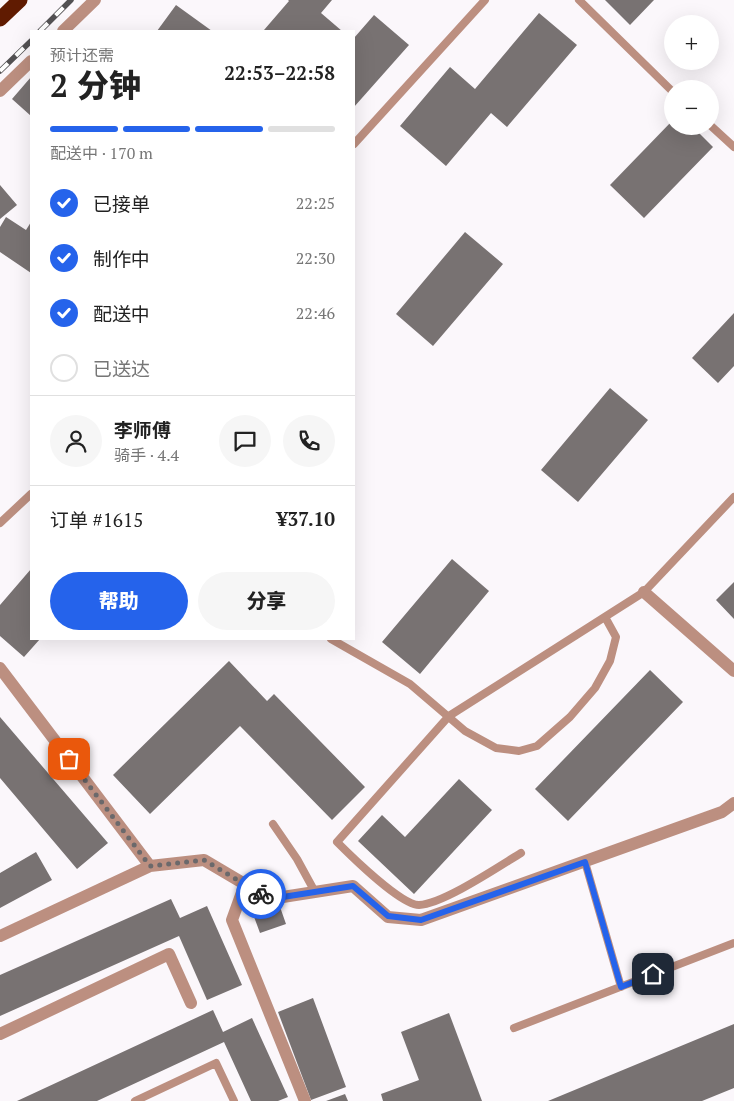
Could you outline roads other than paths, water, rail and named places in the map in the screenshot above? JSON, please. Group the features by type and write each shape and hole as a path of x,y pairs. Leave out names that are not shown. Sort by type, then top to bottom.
{"highway":[{"path":"0,19 20,0"}],"street":[{"path":"64,30 95,0"},
{"path":"0,90 30,62"},
{"path":"644,592 734,671"},
{"path":"0,668 150,866"},
{"path":"0,936 150,866 204,860 270,899 353,886 388,916 421,920 722,812 734,803"},
{"path":"245,884 232,920 305,1101"},
{"path":"0,1034 169,954 191,1003"}],"lane":[{"path":"355,143 485,0"},
{"path":"579,0 664,83"},
{"path":"719,133 734,147"},
{"path":"0,523 30,495"},
{"path":"521,853 442,899 418,905 401,898 357,862 338,842 449,716 644,592 734,497"},
{"path":"333,640 410,684 465,731 496,748 519,751 537,746 570,716 595,688 610,661 616,637 605,617"},
{"path":"273,824 297,859 315,892"},
{"path":"585,862 621,987"},
{"path":"514,1028 734,944"},
{"path":"135,1101 216,1063 234,1101"}],"railway":[{"path":"41,30 71,0"},
{"path":"0,71 30,42"}]}
